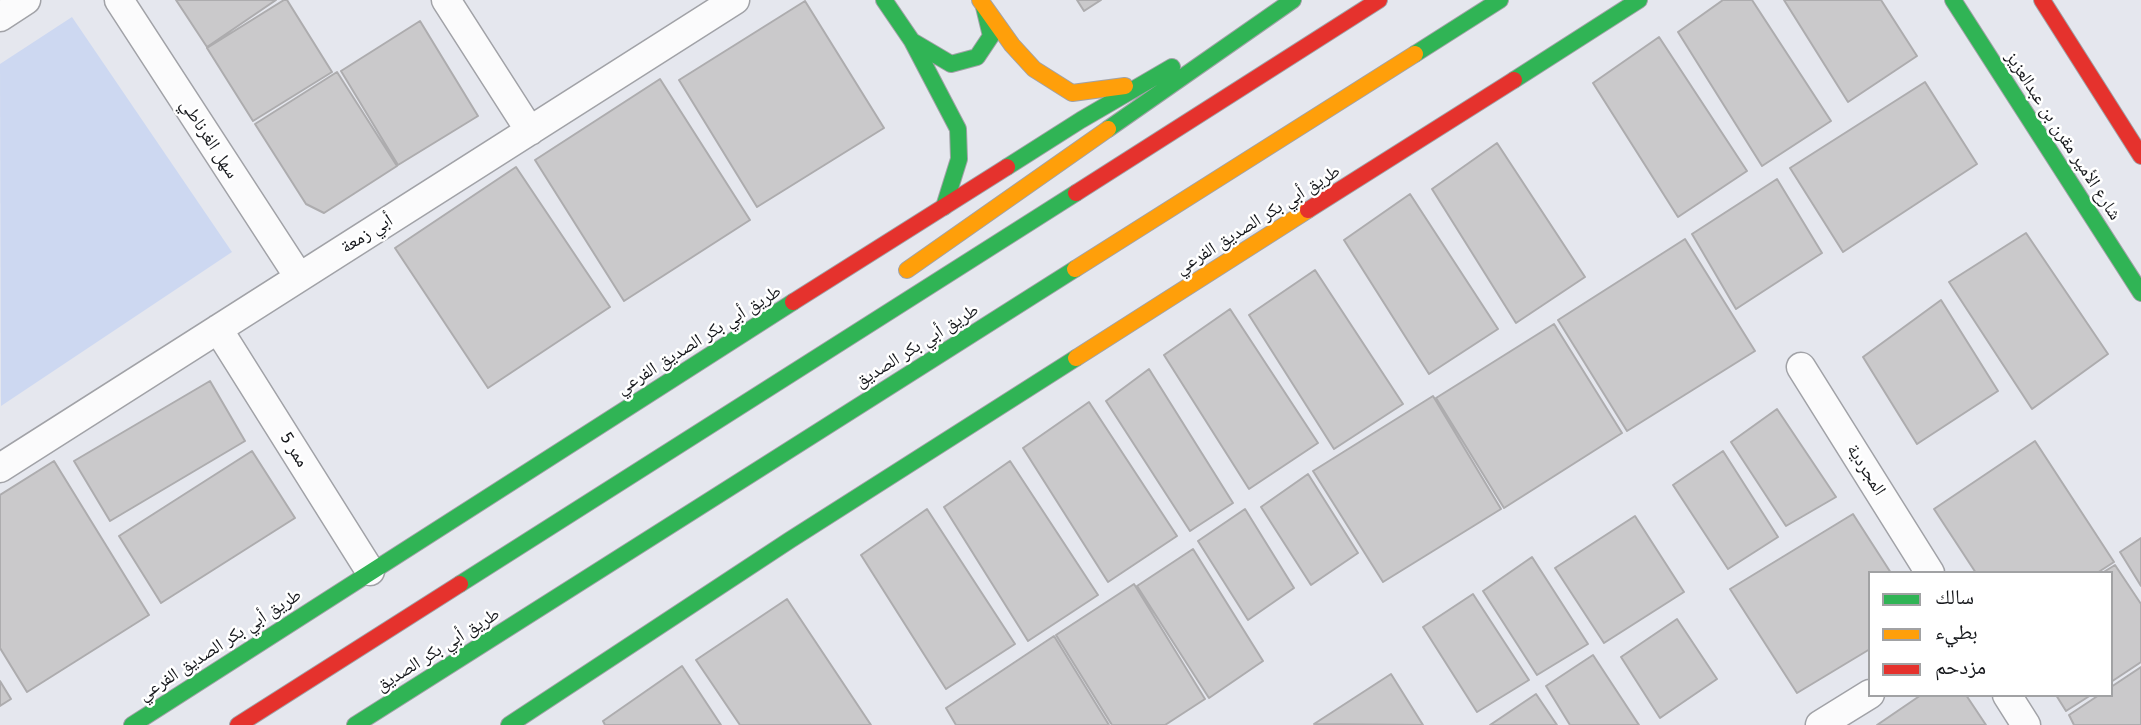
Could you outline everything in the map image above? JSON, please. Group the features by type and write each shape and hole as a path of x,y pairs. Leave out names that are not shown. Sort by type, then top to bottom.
{"street":[{"path":"0,17 26,0"},
{"name":"سهل الغرناطي","path":"119,0 299,277"},
{"path":"446,0 530,131"},
{"name":"أبي زمعة","path":"1,466 735,0"},
{"path":"884,0 912,41 958,129 959,159 944,208"},
{"path":"891,281 1293,0"},
{"name":"طريق أبي بكر الصديق الفرعي","path":"132,725 370,571 1141,84 1293,0"},
{"path":"237,725 1379,0"},
{"name":"طريق أبي بكر الصديق","path":"355,725 1500,0"},
{"name":"طريق أبي بكر الصديق الفرعي","path":"509,725 814,525 1639,0"},
{"path":"2042,0 2141,156"},
{"name":"شارع الأمير مقرن بن عبدالعزيز","path":"1954,1 2141,293"},
{"path":"912,41 951,64 976,57 991,36 982,3"},
{"path":"982,3 1012,45 1034,69 1072,93 1141,84"},
{"name":"ممر 5","path":"218,329 370,571"},
{"name":"المجردية","path":"1801,367 1929,571"},
{"path":"467,578 742,386"},
{"path":"1820,725 1868,695"},
{"path":"2008,697 2026,725"}],"shaded area":[{"path":"72,17 232,252 1,406 0,64"}],"building":[{"path":"176,0 276,0 207,47"},
{"path":"287,0 332,72 253,121 207,48"},
{"path":"1077,0 1101,0 1084,11"},
{"path":"1723,0 1752,0 1831,121 1762,166 1678,32"},
{"path":"1784,0 1881,0 1917,56 1848,102"},
{"path":"805,1 884,128 757,207 679,80"},
{"path":"420,21 478,116 398,165 341,71"},
{"path":"1659,37 1747,171 1678,217 1593,83"},
{"path":"337,72 397,166 324,213 306,204 255,124"},
{"path":"660,79 750,220 624,301 535,160"},
{"path":"1925,82 1977,164 1843,252 1790,168"},
{"path":"1497,143 1585,277 1516,323 1432,189"},
{"path":"516,167 610,307 488,388 395,248"},
{"path":"1777,179 1822,253 1736,309 1692,234"},
{"path":"1410,194 1498,329 1429,374 1344,240"},
{"path":"2026,233 2108,354 2032,409 1949,282"},
{"path":"1685,239 1755,351 1627,431 1558,320"},
{"path":"1315,270 1403,404 1334,449 1249,315"},
{"path":"1941,300 1998,391 1917,444 1863,357"},
{"path":"1230,309 1318,443 1249,489 1164,355"},
{"path":"1554,324 1622,433 1504,508 1436,398"},
{"path":"1149,369 1233,503 1190,531 1106,401"},
{"path":"210,381 245,441 110,521 74,461"},
{"path":"1433,396 1501,509 1383,582 1313,471"},
{"path":"1089,402 1177,536 1108,582 1023,448"},
{"path":"1777,409 1836,497 1786,526 1731,442"},
{"path":"2035,441 2114,562 2100,571 1975,571 1934,509"},
{"path":"252,451 295,518 161,603 119,536"},
{"path":"1723,451 1778,537 1728,569 1673,485"},
{"path":"54,461 149,615 27,692 0,648 0,495"},
{"path":"1010,461 1098,595 1028,641 944,507"},
{"path":"1308,474 1358,553 1311,585 1261,507"},
{"path":"927,509 1015,644 946,689 861,555"},
{"path":"1245,509 1294,588 1248,620 1198,541"},
{"path":"1853,514 1890,571 1868,571 1868,650 1797,693 1730,589"},
{"path":"1635,516 1684,592 1604,643 1555,568"},
{"path":"2141,538 2141,586 2120,552"},
{"path":"1193,549 1263,661 1209,698 1137,586"},
{"path":"1532,557 1588,644 1537,675 1483,591"},
{"path":"2115,565 2141,604 2141,662 2113,681 2113,571 2105,571"},
{"path":"1134,584 1205,699 1165,725 1112,725 1056,635"},
{"path":"1473,594 1529,680 1477,712 1423,627"},
{"path":"787,599 871,725 740,725 696,660"},
{"path":"1677,619 1717,679 1660,718 1621,657"},
{"path":"1054,636 1109,725 956,725 946,708"},
{"path":"1593,655 1639,725 1570,725 1546,686"},
{"path":"682,666 721,725 605,725 603,721"},
{"path":"2141,667 2141,725 2074,725 2069,715 2096,697 2113,697 2113,686"},
{"path":"1391,674 1423,725 1314,724"},
{"path":"0,681 11,699 0,706"},
{"path":"1536,694 1557,725 1490,725"},
{"path":"1918,697 1967,697 1986,725 1877,725"},
{"path":"2057,697 2088,697 2066,711"}],"traffic: fast":[{"path":"884,0 912,41 958,129 959,159 944,207"},
{"path":"1108,129 1293,0"},
{"path":"1415,54 1500,0"},
{"path":"1514,80 1639,0"},
{"path":"1953,0 2141,293"},
{"path":"912,41 951,64 977,57 991,36 984,7"},
{"path":"1007,167 1172,67"},
{"path":"460,584 1076,193"},
{"path":"355,725 1075,269"},
{"path":"132,725 793,302"},
{"path":"509,725 790,540 1076,358"}],"traffic: slow":[{"path":"980,0 1012,45 1034,69 1072,93 1125,86"},
{"path":"1075,269 1415,54"},
{"path":"907,270 1108,129"},
{"path":"1076,358 1308,210"}],"traffic: jam":[{"path":"1076,193 1379,0"},
{"path":"2042,0 2141,156"},
{"path":"1308,210 1514,80"},
{"path":"793,302 1007,167"},
{"path":"238,725 460,584"}]}
